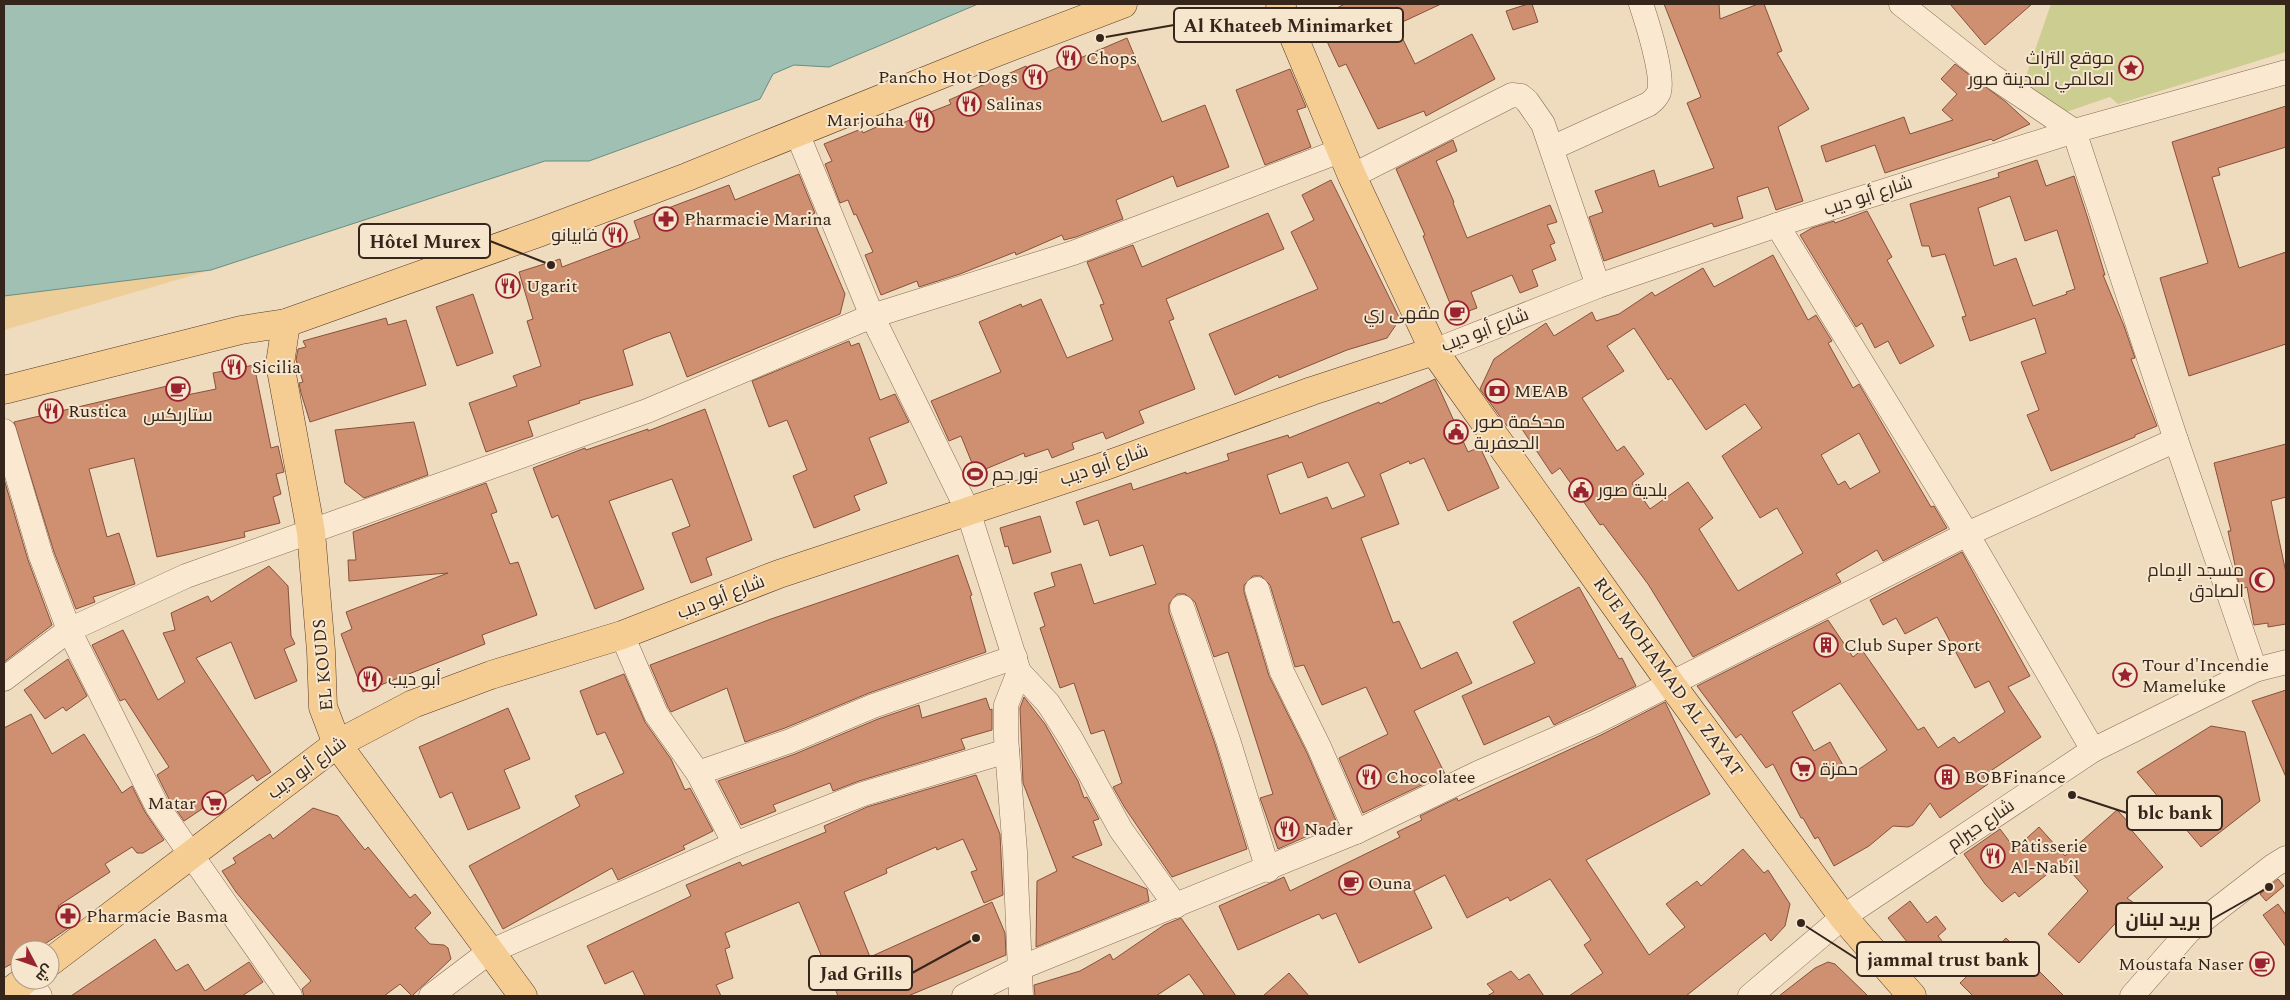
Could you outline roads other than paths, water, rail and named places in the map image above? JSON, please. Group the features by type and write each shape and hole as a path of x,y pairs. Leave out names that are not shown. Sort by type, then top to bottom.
{"main road":[{"path":"4,390 241,330 286,323 538,233 687,177 1123,4"},
{"name":"RUE MOHAMAD AL ZAYAT","path":"1283,5 1352,176 1434,350 1671,684 1843,917 1912,996"},
{"name":"EL KOUDS","path":"286,323 280,364 311,532 321,651 323,707 337,744 523,996"},
{"path":"241,330 280,364"},
{"name":"شارع أبو ديب","path":"60,954 337,744 413,704 491,675 622,635 779,574 968,512 1434,350"}],"street":[{"path":"1552,148 1650,104 1656,98 1660,82 1649,27 1641,4"},
{"path":"1901,4 1992,76 2074,131 2176,440 2255,670"},
{"name":"شارع أبو ديب","path":"1434,350 1598,286 1777,225 2074,131 2286,72"},
{"path":"1352,176 1512,96 1521,96 1532,107 1543,124 1598,286"},
{"path":"796,133 872,316 968,512 1017,664 1048,703 1071,738 1121,830 1176,906"},
{"path":"4,679 69,630 186,576 648,411 872,316 1073,252 1342,150"},
{"path":"1777,225 1967,534 2093,750"},
{"path":"4,431 41,556 69,630 156,806 290,996"},
{"path":"964,996 1020,968 1268,870 1356,832 1478,773 1595,722 1967,534 2176,440"},
{"path":"1257,589 1282,672 1319,747 1356,832"},
{"path":"1182,607 1228,740 1268,870"},
{"path":"622,635 656,714 698,773 735,844"},
{"name":"شارع حيرام","path":"1750,996 1843,917 2093,750 2255,670 2286,662"},
{"path":"1017,664 1006,705 1021,996"},
{"path":"698,773 790,742 873,706 1017,664"},
{"path":"430,996 490,952 735,844 863,794 1007,751"},
{"path":"2132,996 2189,931 2282,869"}],"place":[{"name":"Al Khateeb Minimarket","path":"1100,38"},
{"name":"Chops","path":"1069,58"},
{"name":"موقع التراث العالمي لمدينة صور","path":"2131,68"},
{"name":"Pancho Hot Dogs","path":"1035,77"},
{"name":"Salinas","path":"969,104"},
{"name":"Marjouha","path":"922,120"},
{"name":"Pharmacie Marina","path":"666,219"},
{"name":"فابيانو","path":"615,235"},
{"name":"Hôtel Murex","path":"551,265"},
{"name":"Ugarit","path":"508,286"},
{"name":"مقهى ري","path":"1457,313"},
{"name":"Sicilia","path":"234,367"},
{"name":"ستاربكس","path":"178,389"},
{"name":"MEAB","path":"1497,391"},
{"name":"Rustica","path":"51,411"},
{"name":"محكمة صور الجعفرية","path":"1456,432"},
{"name":"بَور جم","path":"975,474"},
{"name":"بلدية صور","path":"1581,490"},
{"name":"مسجد الإمام الصادق","path":"2262,580"},
{"name":"Club Super Sport","path":"1826,645"},
{"name":"Tour d'Incendie Mameluke","path":"2125,675"},
{"name":"أبو ديب","path":"370,679"},
{"name":"حمزة","path":"1803,769"},
{"name":"Chocolatee","path":"1369,777"},
{"name":"BOBFinance","path":"1947,777"},
{"name":"blc bank","path":"2072,795"},
{"name":"Matar","path":"214,803"},
{"name":"Nader","path":"1287,829"},
{"name":"Pâtisserie Al-Nabîl","path":"1993,856"},
{"name":"Ouna","path":"1351,883"},
{"name":"بريد لبنان","path":"2269,887"},
{"name":"Pharmacie Basma","path":"68,916"},
{"name":"jammal trust bank","path":"1801,923"},
{"name":"Jad Grills","path":"976,938"},
{"name":"Moustafa Naser","path":"2262,964"}]}
